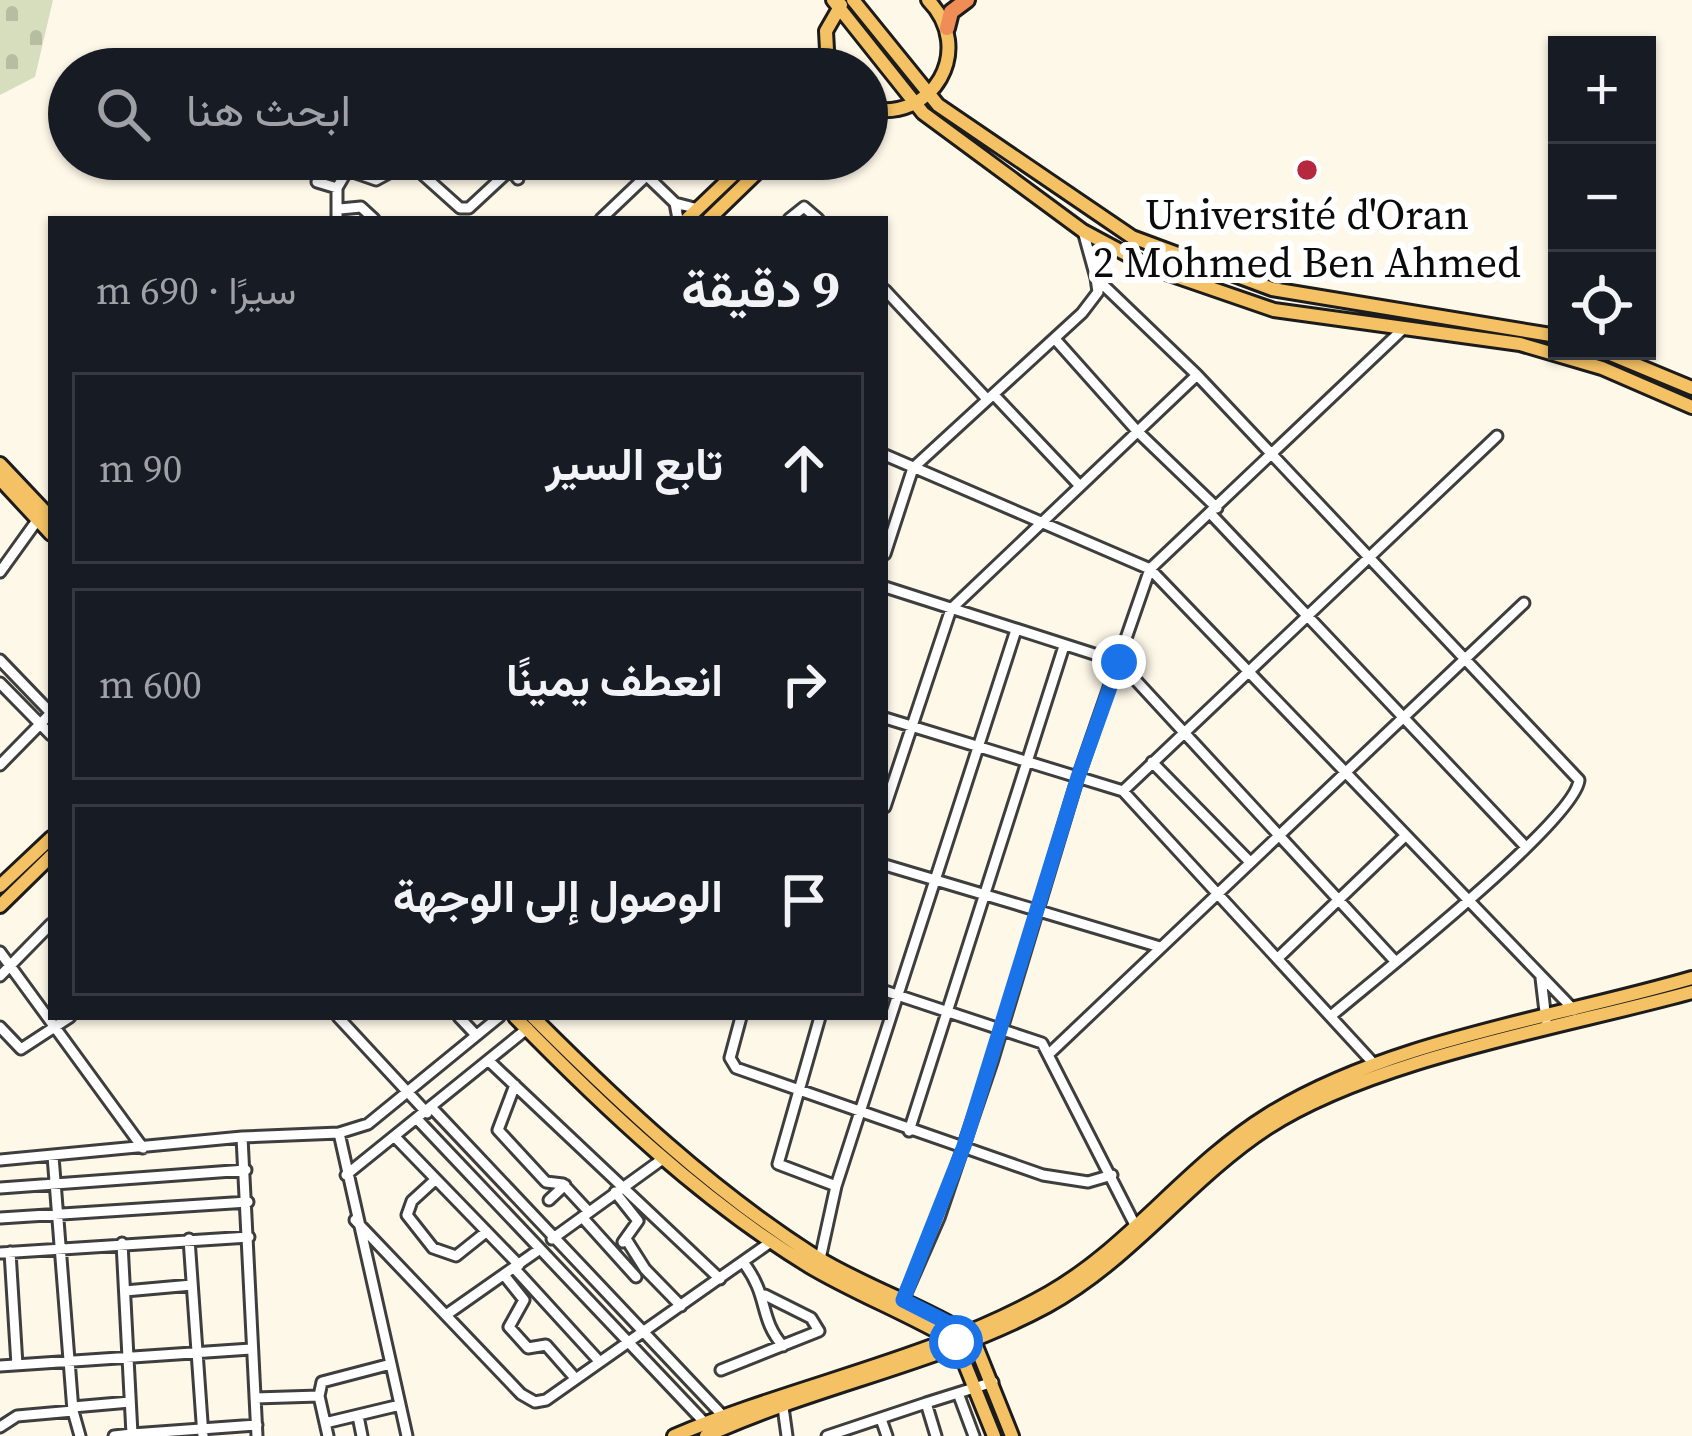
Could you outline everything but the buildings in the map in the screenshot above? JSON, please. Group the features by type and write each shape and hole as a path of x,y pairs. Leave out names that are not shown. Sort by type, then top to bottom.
{"highway":[{"path":"947,28 951,12 967,0"}],"main road":[{"path":"888,111 915,105 929,95 948,64 947,28 928,0"},
{"path":"827,48 826,31 843,2"},
{"path":"843,2 886,48"},
{"path":"843,2 875,48"},
{"path":"888,51 929,95 1082,208 1182,259 1272,289 1548,335"},
{"path":"888,66 915,105 1083,231 1201,288 1274,310 1520,344 1603,368 1692,407"},
{"path":"698,216 731,180"},
{"path":"698,216 744,180"},
{"path":"1625,360 1692,388"},
{"path":"0,464 44,516"},
{"path":"0,479 44,516"},
{"path":"0,886 48,841"},
{"path":"0,906 48,859"},
{"path":"1578,1016 1692,978"},
{"path":"971,1336 1085,1270 1206,1158 1306,1093 1375,1065 1692,992"},
{"path":"532,1022 666,1156 772,1241 954,1342 994,1436"},
{"path":"532,1022 720,1189 820,1259 971,1336 1012,1436"},
{"path":"674,1436 706,1433 971,1336 1092,1278 1225,1159 1270,1126 1380,1075 1548,1024"},
{"path":"706,1433 723,1416 954,1342"}],"street":[{"path":"344,180 338,188 339,214 361,208 370,216"},
{"path":"431,180 460,208 469,208 506,180"},
{"path":"604,216 643,180"},
{"path":"651,180 698,216"},
{"path":"317,182 338,188"},
{"path":"676,203 678,216"},
{"path":"1083,231 1096,278 1371,556 1580,780 1572,801 1525,846 1331,1016"},
{"path":"888,545 913,468 1093,299 1100,252 1107,245"},
{"path":"888,293 1080,486"},
{"path":"903,1300 964,1146 1078,777 1150,569 1402,328"},
{"path":"1055,339 1525,846"},
{"path":"888,796 950,609 1197,376"},
{"path":"1123,791 1497,436"},
{"path":"888,456 1150,569 1578,1016"},
{"path":"0,572 44,516"},
{"path":"0,548 9,557"},
{"path":"888,588 1119,662 1395,961"},
{"path":"1050,1053 1524,603"},
{"path":"820,1259 836,1186 1016,630"},
{"path":"909,1131 1064,646"},
{"path":"0,660 48,710"},
{"path":"0,683 48,732"},
{"path":"0,765 48,716"},
{"path":"888,719 1123,791 1375,1065"},
{"path":"1152,761 1250,861"},
{"path":"1278,958 1404,837"},
{"path":"888,866 1160,947"},
{"path":"0,976 48,929"},
{"path":"0,952 48,1018"},
{"path":"1541,978 1548,1024"},
{"path":"888,992 1030,1037 1050,1053 1135,1225"},
{"path":"49,1020 143,1148"},
{"path":"0,1027 20,1049 66,1020"},
{"path":"341,1020 408,1090 540,1249 629,1342 706,1433"},
{"path":"462,1020 476,1035"},
{"path":"0,1160 242,1137 339,1133 368,1124 495,1020"},
{"path":"740,1020 731,1065 795,1092 1071,1182 1112,1175"},
{"path":"819,1020 778,1164 836,1186"},
{"path":"346,1175 426,1114 532,1022"},
{"path":"489,1061 619,1189 720,1279"},
{"path":"515,1085 498,1130 546,1182 565,1185 636,1277"},
{"path":"426,1114 723,1416"},
{"path":"339,1133 407,1436"},
{"path":"114,1436 257,1431 242,1137"},
{"path":"396,1138 599,1361"},
{"path":"53,1156 75,1434"},
{"path":"552,1239 666,1156"},
{"path":"0,1188 246,1171"},
{"path":"435,1180 412,1201 407,1215 433,1248 456,1256 486,1232"},
{"path":"549,1200 565,1185"},
{"path":"619,1189 638,1221 625,1240 681,1306"},
{"path":"0,1218 248,1202"},
{"path":"355,1220 530,1401 546,1400 772,1241"},
{"path":"17,1365 5,1252 249,1237"},
{"path":"189,1239 202,1432"},
{"path":"122,1243 130,1435"},
{"path":"446,1316 540,1249"},
{"path":"721,1370 815,1335 820,1327 765,1294 743,1262"},
{"path":"512,1269 525,1302 509,1328 529,1348 546,1345 575,1378"},
{"path":"125,1291 192,1285"},
{"path":"765,1294 767,1327 783,1346"},
{"path":"0,1366 251,1348"},
{"path":"328,1436 319,1396 327,1379 391,1364"},
{"path":"833,1435 993,1382"},
{"path":"958,1393 974,1436"},
{"path":"255,1398 319,1396"},
{"path":"0,1427 17,1416 130,1402"},
{"path":"926,1403 936,1436"},
{"path":"326,1424 400,1405"},
{"path":"783,1407 787,1436"},
{"path":"358,1416 362,1436"},
{"path":"880,1419 887,1436"}],"green space":[{"path":"0,0 53,0 35,77 0,95"}],"place":[{"name":"Université d'Oran 2 Mohmed Ben Ahmed","path":"1307,170"}],"route":[{"path":"956,1342 949,1338 966,1332 903,1300 964,1146 1078,777 1119,662"}]}
